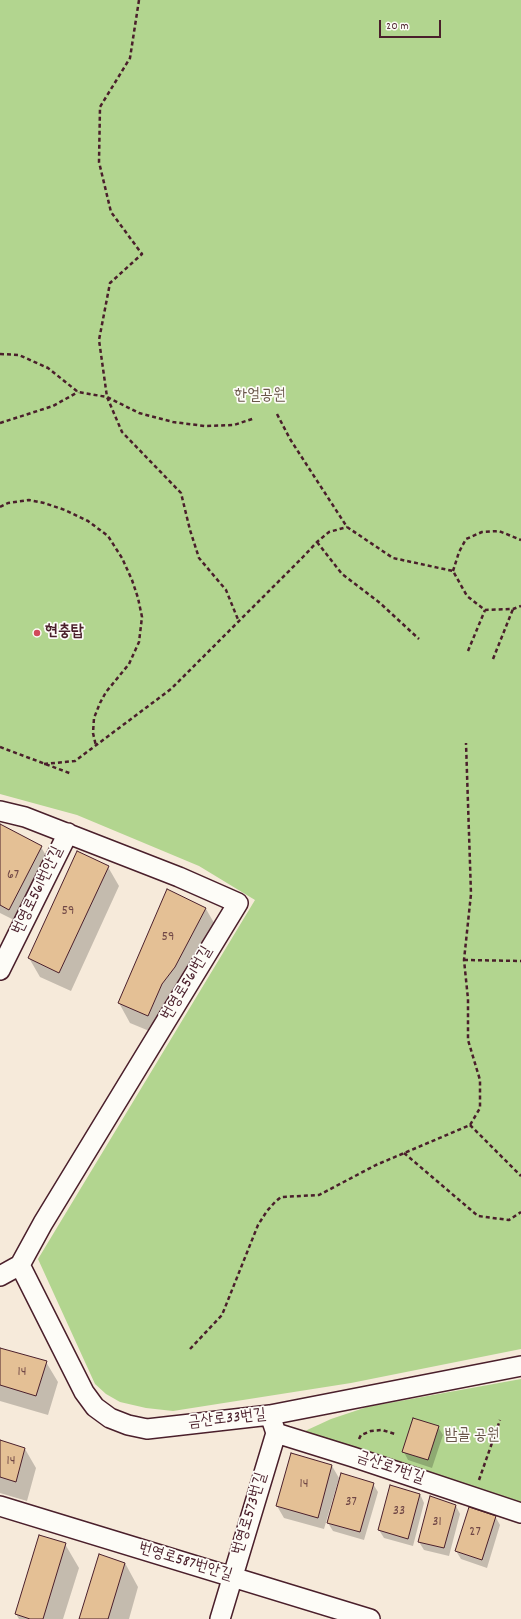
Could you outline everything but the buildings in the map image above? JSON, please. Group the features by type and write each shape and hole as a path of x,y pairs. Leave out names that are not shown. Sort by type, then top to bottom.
{"street":[{"name":"번영로561번길","path":"0,812 25,817 68,833 238,903 42,1223 20,1265"},
{"name":"번영로561번안길","path":"0,970 68,833"},
{"path":"0,1276 20,1265"},
{"name":"금산로33번길","path":"20,1265 84,1392 95,1407 110,1418 128,1425 147,1429 273,1424 521,1366"},
{"name":"금산로7번길","path":"273,1424 353,1457 521,1513"},
{"name":"번영로573번길","path":"220,1619 233,1577 273,1424"},
{"name":"번영로587번안길","path":"0,1506 370,1619"}],"path":[{"path":"139,0 130,58 100,107 99,162 111,212 142,254 110,283 99,340 107,397 122,432 181,493 198,558 226,590 239,622"},
{"path":"0,354 19,355 48,368 78,392 107,397 139,414 173,422 205,426 234,425 255,418"},
{"path":"0,423 53,406 78,392"},
{"path":"277,414 290,439 347,527 393,558 453,571"},
{"path":"0,506 8,503 29,500 65,510 88,521 108,536 122,558 132,580 138,598 142,618 139,642 129,664 106,692 100,703 94,718 93,733 96,746"},
{"path":"44,764 75,761 172,689 317,542 329,532 347,527"},
{"path":"521,540 499,531 482,532 466,539 459,552 453,571 467,596 485,610 513,609 521,606"},
{"path":"317,542 342,574 380,603 419,639"},
{"path":"493,659 513,609"},
{"path":"468,651 485,610"},
{"path":"190,1349 222,1315 258,1225 267,1210 281,1197 319,1195 376,1165 470,1125 480,1108 480,1080 468,1040 468,999 464,960 471,894 466,743"},
{"path":"0,747 72,774"},
{"path":"464,960 521,961"},
{"path":"470,1125 521,1176"},
{"path":"404,1153 478,1216 509,1220 521,1212"},
{"path":"473,1497 500,1420"},
{"path":"353,1457 361,1435 371,1431 382,1430 395,1434"}],"green space":[{"name":"한얼공원","path":"0,0 521,0 521,1349 351,1383 173,1411 146,1408 120,1402 106,1394 95,1384 38,1259 255,900 199,866 77,815 0,794"},
{"name":"밤골 공원","path":"521,1379 521,1505 305,1431 331,1419 367,1407"}],"place":[{"name":"현충탑","path":"37,633"}]}
